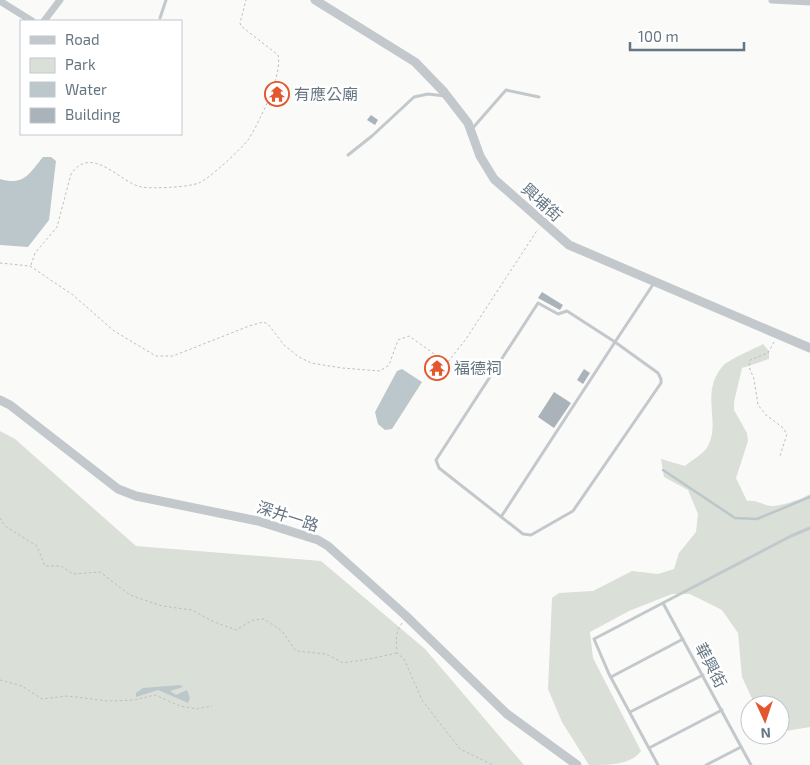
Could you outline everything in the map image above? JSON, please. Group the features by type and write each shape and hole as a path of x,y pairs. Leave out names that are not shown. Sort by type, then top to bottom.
{"street":[{"path":"45,20 60,0"},
{"name":"興埔街","path":"315,0 415,62 448,97 468,123 480,156 494,179 568,246 810,348"},
{"path":"772,0 810,2"},
{"path":"0,1 30,20"},
{"name":"深井一路","path":"0,400 10,405 118,488 136,496 258,521 318,540 328,546 407,617 507,714 577,765"}],"lane":[{"path":"160,18 166,0"},
{"path":"471,130 506,90 539,98"},
{"path":"348,155 414,98 428,94 448,97"},
{"path":"501,517 654,283"},
{"path":"538,302 558,314 567,311 615,342 658,373 661,383 572,512 531,535 524,534 439,468 436,460 538,302"},
{"path":"658,765 610,677 594,639 791,536 810,528"},
{"name":"華興街","path":"663,603 751,765"},
{"path":"610,677 683,639"},
{"path":"630,712 703,676"},
{"path":"649,748 722,710"},
{"path":"706,765 742,747"}],"path":[{"path":"30,266 35,254 56,227 71,174 76,168 92,163 100,164 140,187 180,187 200,182 221,166 247,141 264,110 280,60 278,55 241,26 240,23 246,0"},
{"path":"0,263 30,266 73,295 114,331 156,356 173,356 263,322 268,324 284,345 299,357 311,363 380,371 388,365 398,340 409,336 447,363 466,339 543,222"},
{"path":"778,335 768,353 750,360 749,367 754,379 758,405 787,434 780,456"},
{"path":"0,518 5,526 37,546 45,566 61,566 73,574 100,572 130,595 162,606 192,610 212,621 236,630 253,620 264,619 282,631 296,651 326,654 343,663 397,652"},
{"path":"407,617 398,629 396,640 397,652 404,659 422,700 460,749 493,765"},
{"path":"0,680 22,686 42,699 67,696 108,701 134,700 155,695 180,706 197,708 212,706"}],"green space":[{"path":"763,344 769,351 769,359 742,368 734,402 734,410 747,433 748,441 736,478 747,501 774,506 785,504 810,494 810,727 790,730 790,695 750,695 742,677 738,633 722,610 690,594 672,594 629,611 590,632 593,658 641,751 637,756 625,762 589,765 562,722 548,689 552,598 559,593 593,591 632,571 658,574 674,569 679,553 696,532 698,514 688,490 664,477 661,459 685,466 706,449 711,439 711,399 715,378 725,364"},
{"path":"0,431 15,439 136,546 321,561 425,649 524,765 0,765"}],"water":[{"path":"43,157 51,157 56,161 49,220 28,247 0,245 0,179 8,181 20,180 30,173"},
{"path":"402,369 422,382 392,429 385,430 378,424 375,412 397,371"},
{"path":"180,685 183,687 170,691 176,695 187,690 190,698 188,703 158,690 136,697 136,693 143,688"}],"building":[{"path":"371,115 378,120 375,125 367,120"},
{"path":"542,292 563,305 560,310 538,298"},
{"name":"福德祠","path":"434,362 441,363 441,373 433,373"},
{"path":"584,369 590,373 583,384 577,380"},
{"path":"554,392 571,403 554,428 538,417"}],"waterway":[{"path":"663,470 735,518 757,519 810,497"}],"place":[{"name":"有應公廟","path":"277,94"},
{"name":"福德祠","path":"437,368"}]}
